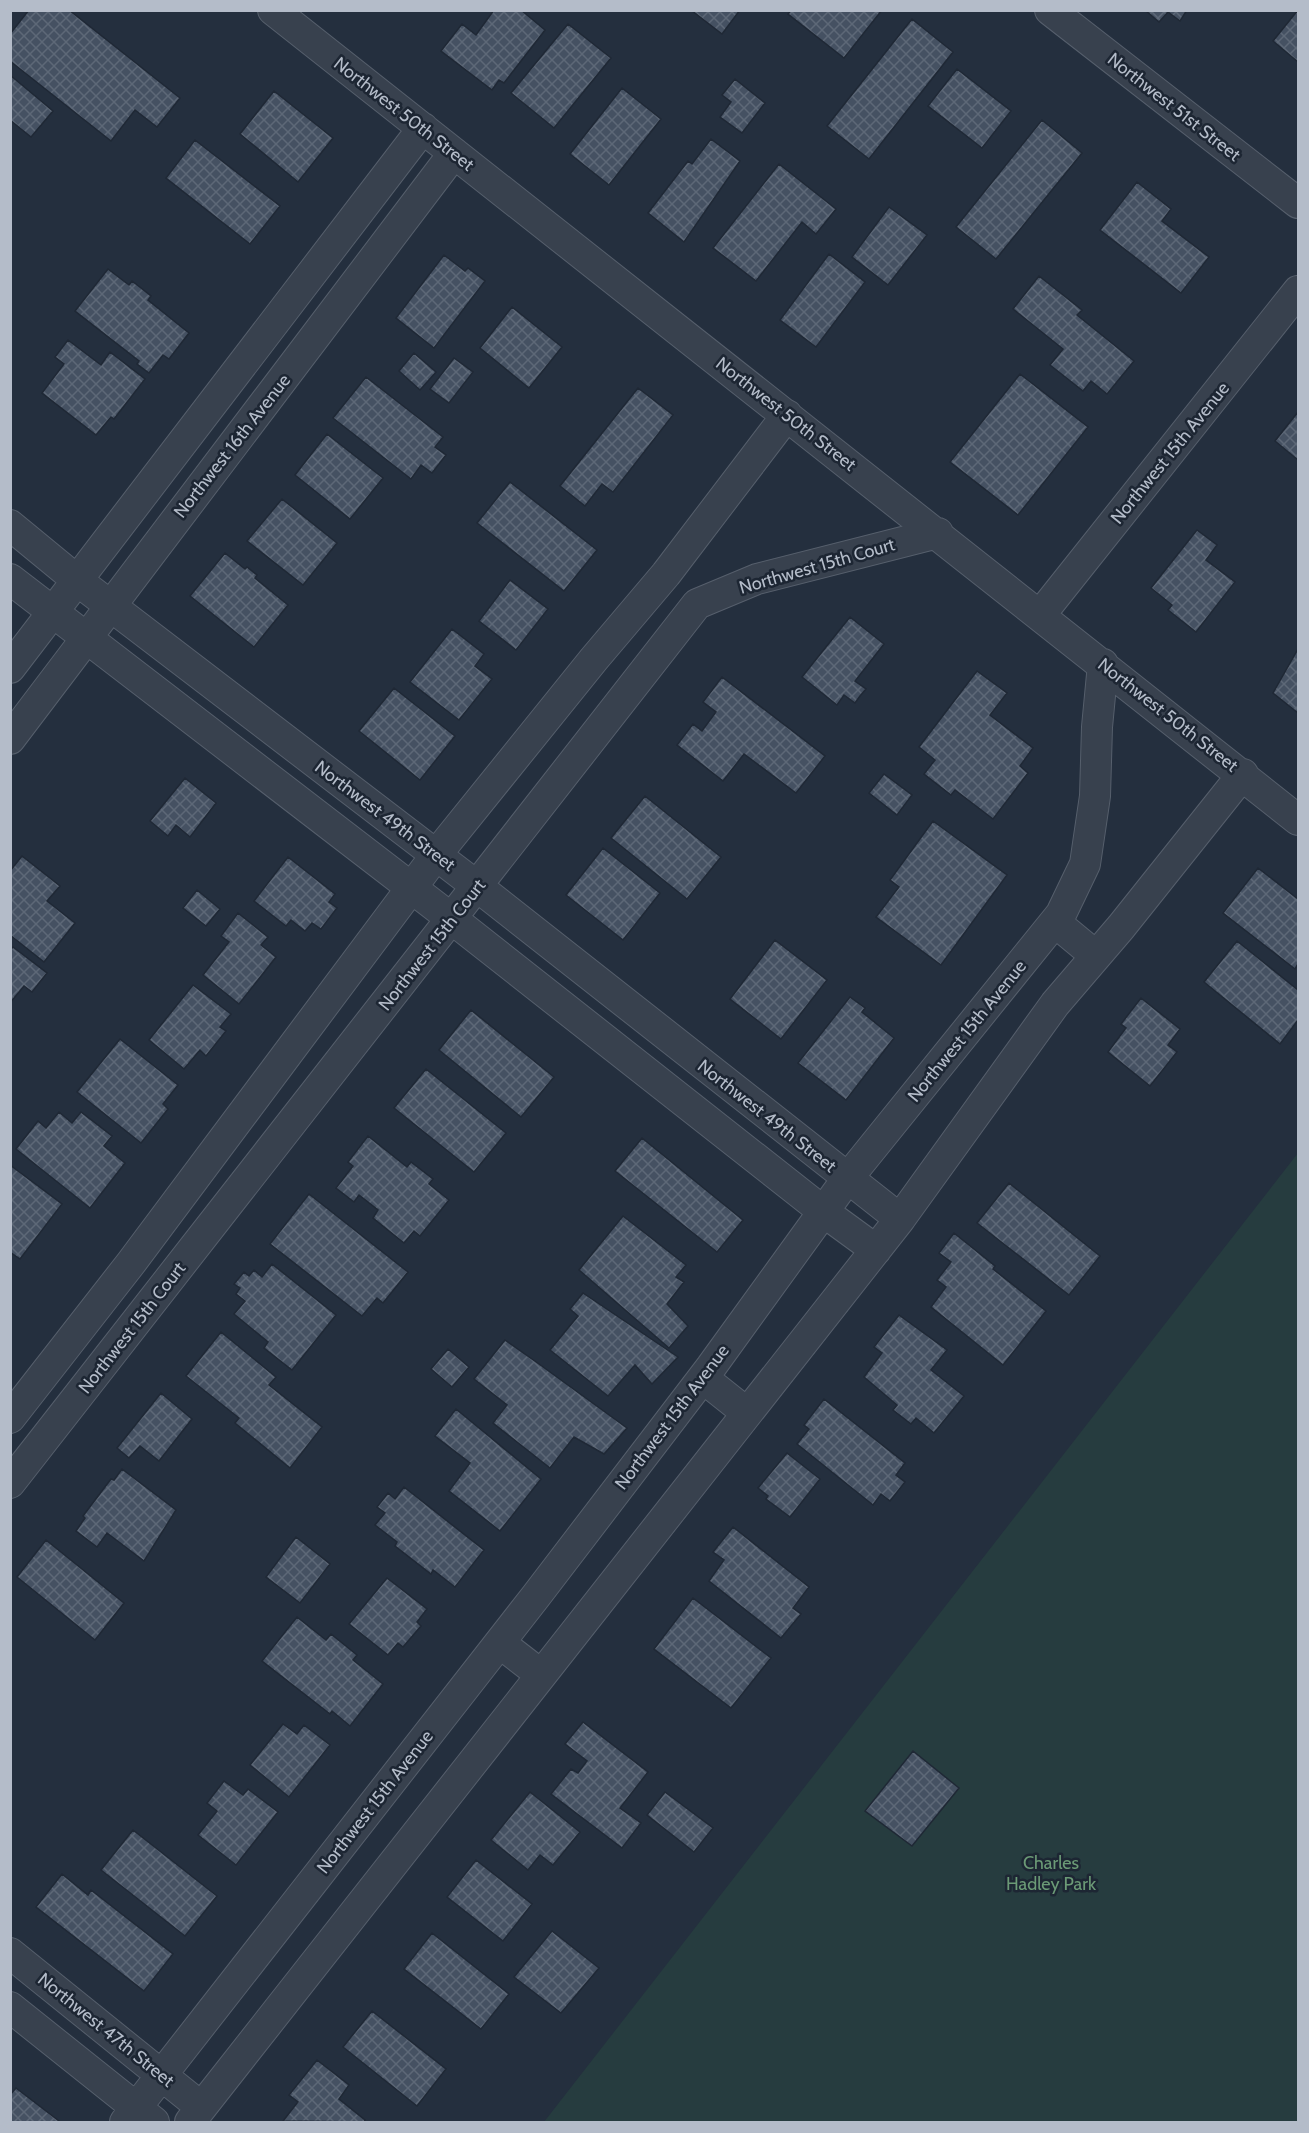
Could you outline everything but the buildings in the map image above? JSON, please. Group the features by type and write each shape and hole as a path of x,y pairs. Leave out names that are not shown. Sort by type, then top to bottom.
{"street":[{"name":"Northwest 50th Street","path":"273,10 1041,614 1299,820"},
{"name":"Northwest 51st Street","path":"1050,10 1299,202"},
{"path":"10,668 423,128"},
{"name":"Northwest 16th Avenue","path":"10,740 454,153"},
{"name":"Northwest 15th Avenue","path":"1041,614 1299,291"},
{"path":"244,362 277,388"},
{"path":"10,1418 436,855 594,659 666,574 787,415"},
{"name":"Northwest 49th Street","path":"10,525 78,581 478,887 900,1219"},
{"name":"Northwest 15th Court","path":"10,1483 697,604 757,579 938,533"},
{"path":"666,574 697,604"},
{"path":"10,579 452,919 824,1212 876,1250"},
{"name":"Northwest 15th Avenue","path":"138,2118 163,2075 703,1378 848,1179 1061,914 1085,864 1095,796 1097,727 1103,664"},
{"path":"195,2115 876,1250 1055,1005 1243,774"},
{"path":"1055,922 1096,956"},
{"path":"637,1064 661,1032"},
{"path":"88,1317 120,1343"},
{"path":"703,1378 747,1413"},
{"path":"500,1642 540,1674"},
{"name":"Northwest 47th Street","path":"10,1953 163,2075 195,2115"},
{"path":"10,2007 138,2118"}],"green space":[{"name":"Charles Hadley Park","path":"1298,1153 1298,2122 544,2122"}]}
